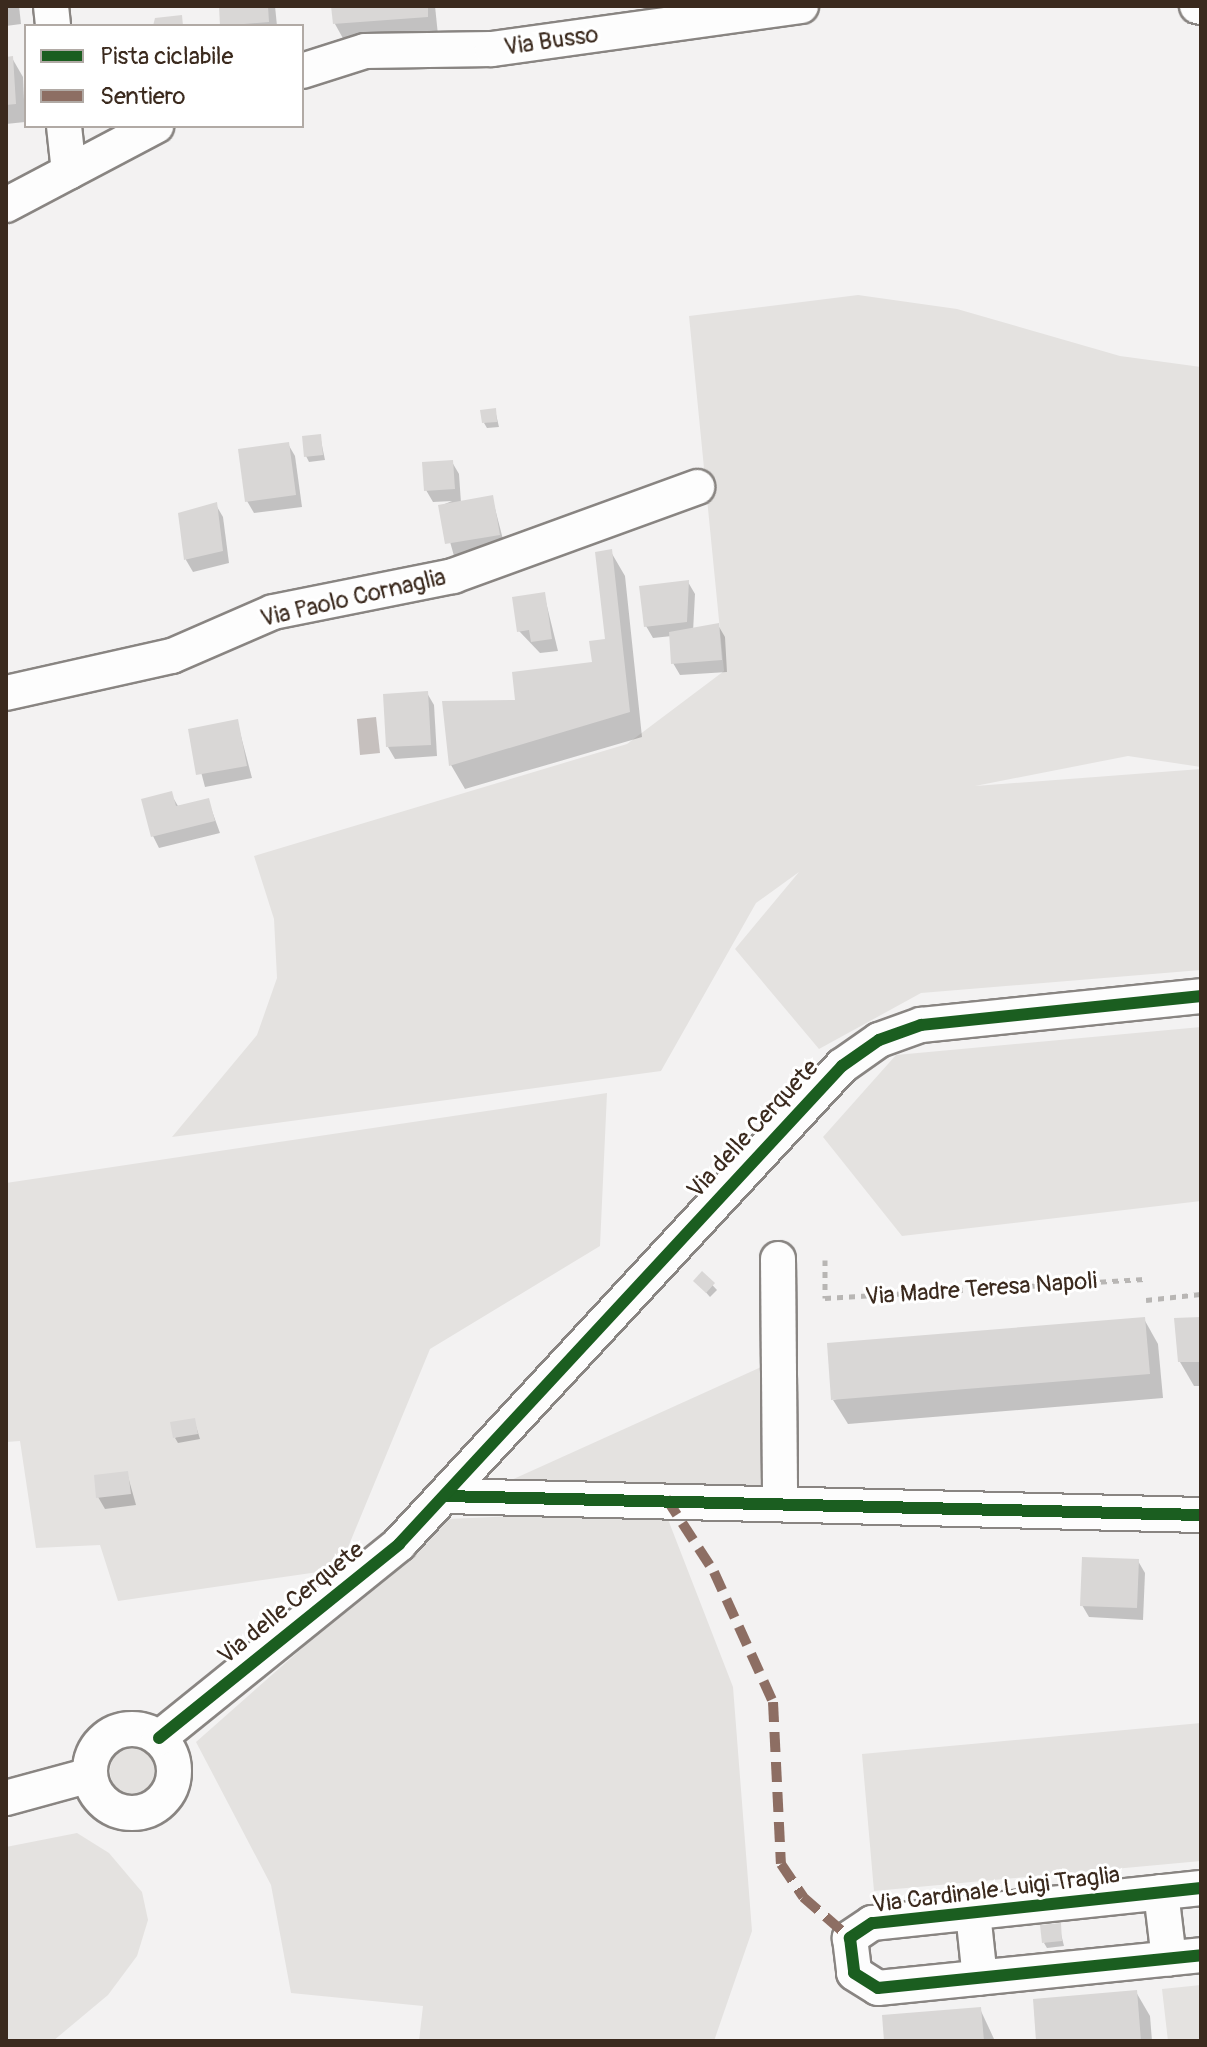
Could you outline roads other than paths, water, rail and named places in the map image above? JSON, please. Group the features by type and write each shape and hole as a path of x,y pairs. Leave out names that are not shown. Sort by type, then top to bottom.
{"street":[{"name":"Via Busso","path":"304,70 365,51 492,49 801,6"},
{"path":"64,128 69,172"},
{"path":"6,205 152,128"},
{"name":"Via Paolo Cornaglia","path":"6,693 172,656 273,612 453,576 697,487"},
{"name":"Via delle Cerquete","path":"159,1738 399,1544 842,1066 879,1040 921,1025 1201,996"},
{"path":"778,1259 780,1501"},
{"path":"445,1496 780,1501 1201,1515"},
{"path":"128,1728 159,1738 175,1766 174,1783 153,1808 137,1813 113,1808 95,1791 90,1775 99,1744 112,1733 128,1728"},
{"path":"6,1798 90,1775"},
{"name":"Via Cardinale Luigi Traglia","path":"1161,1892 1185,1957 878,1988 854,1973 850,1938 872,1923 973,1913 1161,1892 1201,1888"},
{"name":"Via Cardinale Luigi Traglia","path":"973,1913 980,1978"}]}
